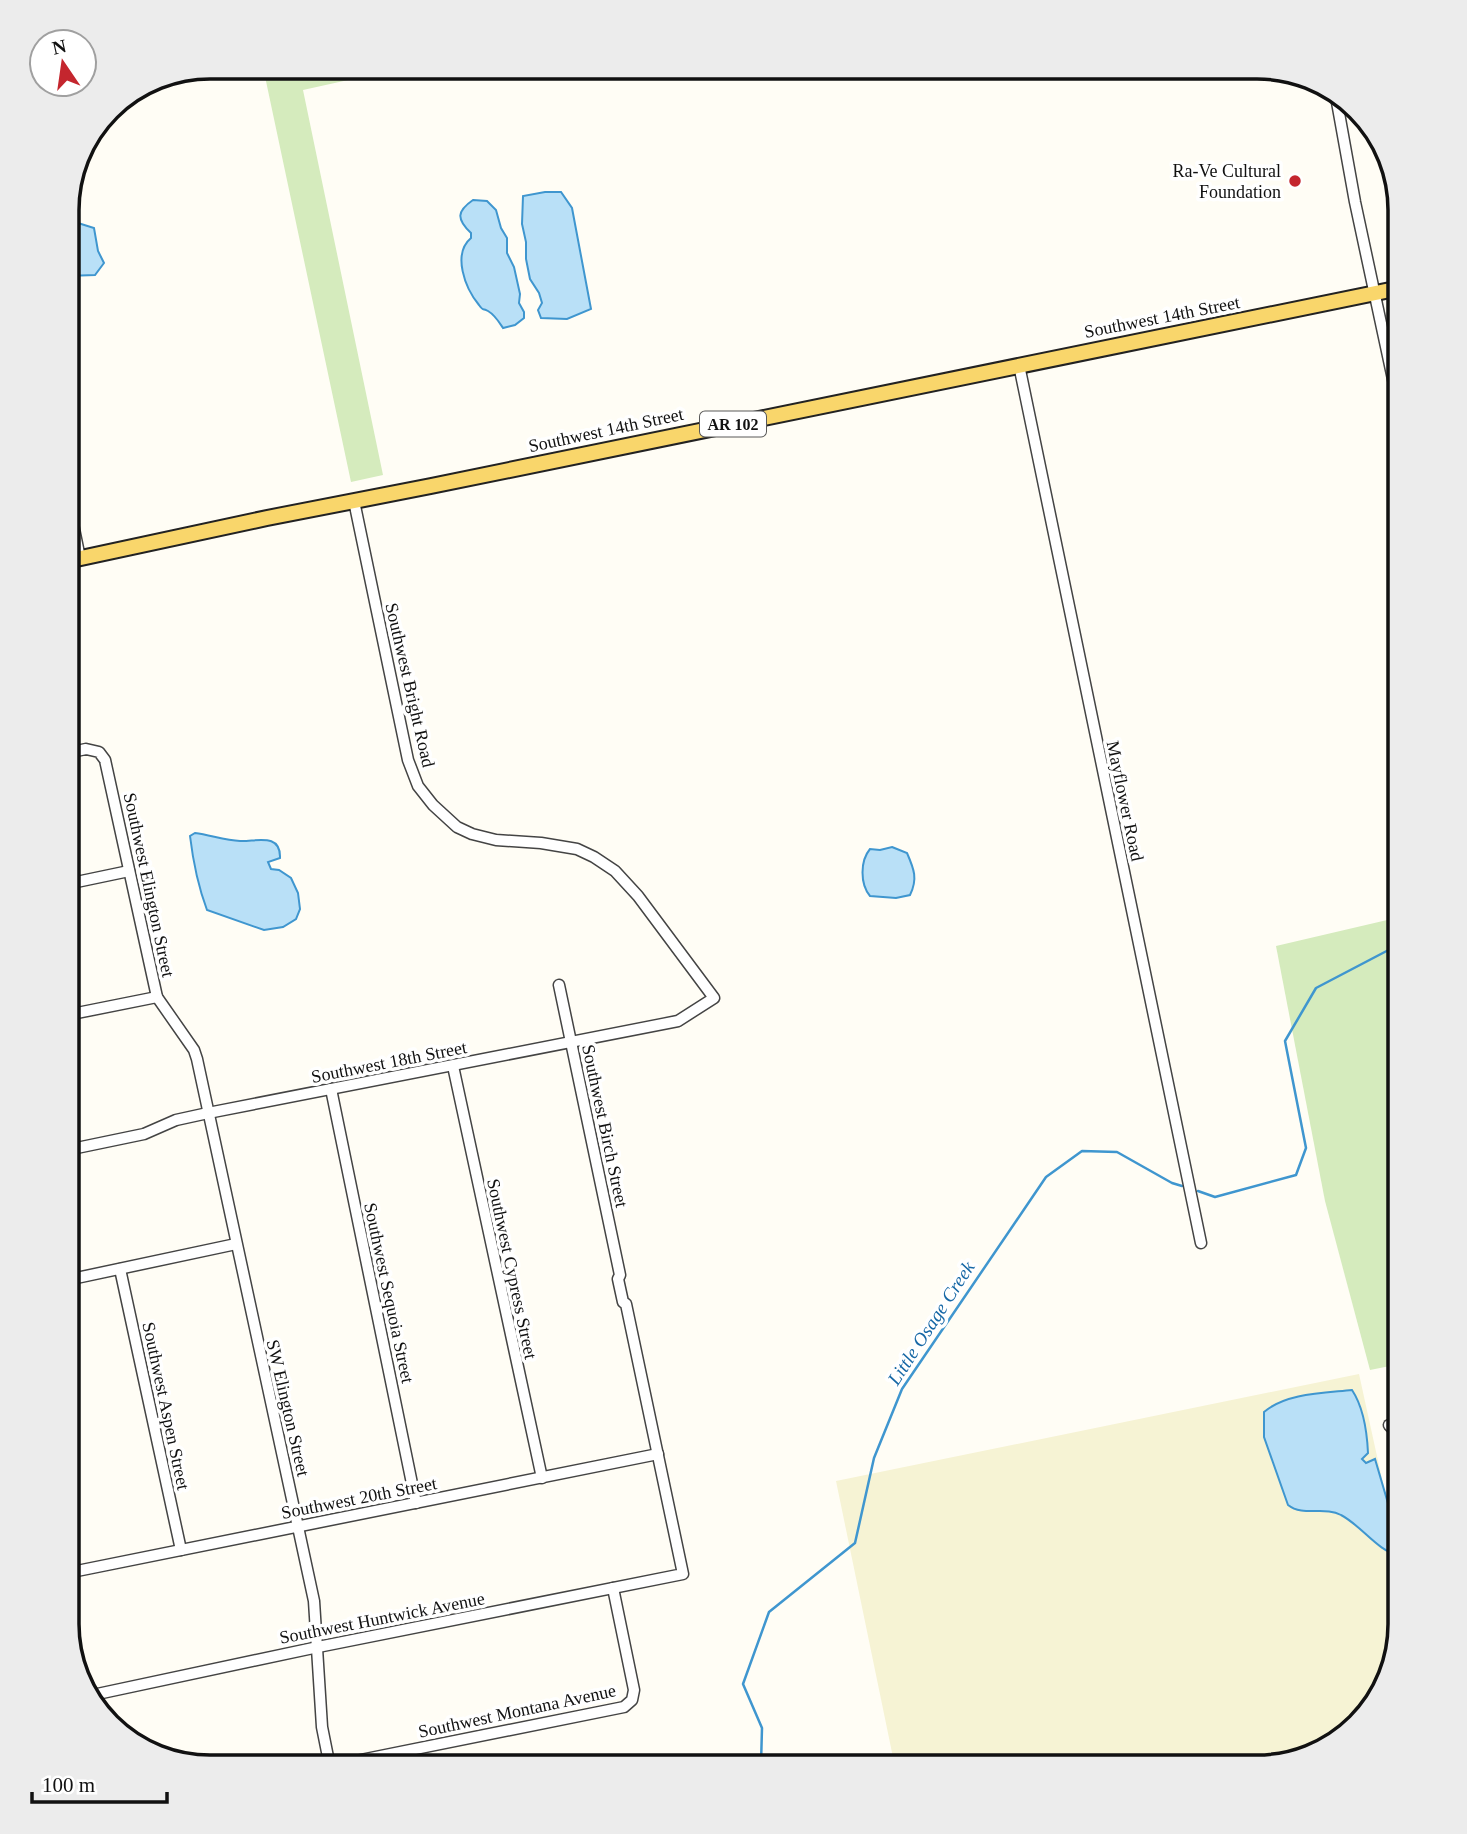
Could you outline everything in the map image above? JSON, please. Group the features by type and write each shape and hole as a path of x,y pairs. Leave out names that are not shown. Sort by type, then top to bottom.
{"main road":[{"name":"Southwest 14th Street","path":"79,559 267,518 1388,290"}],"street":[{"path":"1338,107 1388,355"},
{"name":"Mayflower Road","path":"1019,365 1202,1243"},
{"name":"Southwest Bright Road","path":"354,501 408,760 418,786 445,817 472,834 496,840 577,849 615,871 638,896 714,999"},
{"name":"Southwest Elington Street","path":"79,751 99,752 105,760 157,997 194,1050 197,1059"},
{"path":"79,881 129,871"},
{"name":"Southwest Birch Street","path":"559,985 620,1275 624,1278 627,1289 629,1300 626,1304 683,1574"},
{"path":"79,1013 157,997"},
{"name":"Southwest 18th Street","path":"79,1148 144,1134 176,1120 208,1113 678,1021 714,999"},
{"name":"SW Elington Street","path":"197,1059 314,1601 327,1755"},
{"name":"Southwest Cypress Street","path":"453,1066 542,1478"},
{"name":"Southwest Sequoia Street","path":"331,1089 416,1503"},
{"path":"79,1277 236,1244"},
{"name":"Southwest Aspen Street","path":"120,1269 181,1550"},
{"name":"Southwest 20th Street","path":"79,1570 658,1454"},
{"name":"Southwest Huntwick Avenue","path":"99,1694 683,1574"},
{"name":"Southwest Montana Avenue","path":"388,1755 624,1707 632,1700 634,1690 612,1588"}],"shaded area":[{"path":"1359,1374 1388,1506 1388,1624 1386,1650 1381,1666 1366,1697 1344,1723 1323,1738 1291,1751 1257,1755 893,1755 836,1481"}],"green space":[{"path":"266,79 353,79 303,90 383,475 351,482"},
{"path":"1388,920 1388,1366 1370,1370 1325,1201 1276,946"}],"water":[{"path":"561,192 572,208 591,309 567,319 541,318 538,310 542,303 530,279 526,259 522,224 523,196"},
{"path":"473,200 487,201 496,210 507,238 507,253 514,267 520,294 519,303 524,312 524,318 515,325 503,328 493,314 482,309 465,281 462,253 471,233 460,215"},
{"path":"79,223 94,228 98,251 104,263 95,275 79,276"},
{"path":"195,833 234,840 272,841 279,850 280,858 268,862 271,869 279,870 291,878 298,893 300,909 296,919 283,927 264,930 207,910 198,883 190,836"},
{"path":"892,847 907,853 912,864 914,879 910,895 896,898 870,896 863,879 867,854 870,849"},
{"path":"1352,1390 1366,1428 1368,1453 1362,1459 1366,1463 1375,1459 1388,1503 1388,1551 1335,1512 1300,1510 1288,1505 1264,1437 1264,1412 1283,1401 1306,1395"}],"waterway":[{"name":"Little Osage Creek","path":"1198,1191 1215,1197 1296,1175 1306,1148 1285,1041 1316,988 1388,950"},
{"name":"Little Osage Creek","path":"761,1755 762,1728 743,1684 769,1612 855,1543 874,1458 902,1389 1046,1177 1082,1151 1117,1152 1182,1186"}],"place":[{"name":"Ra-Ve Cultural Foundation","path":"1295,181"}]}
